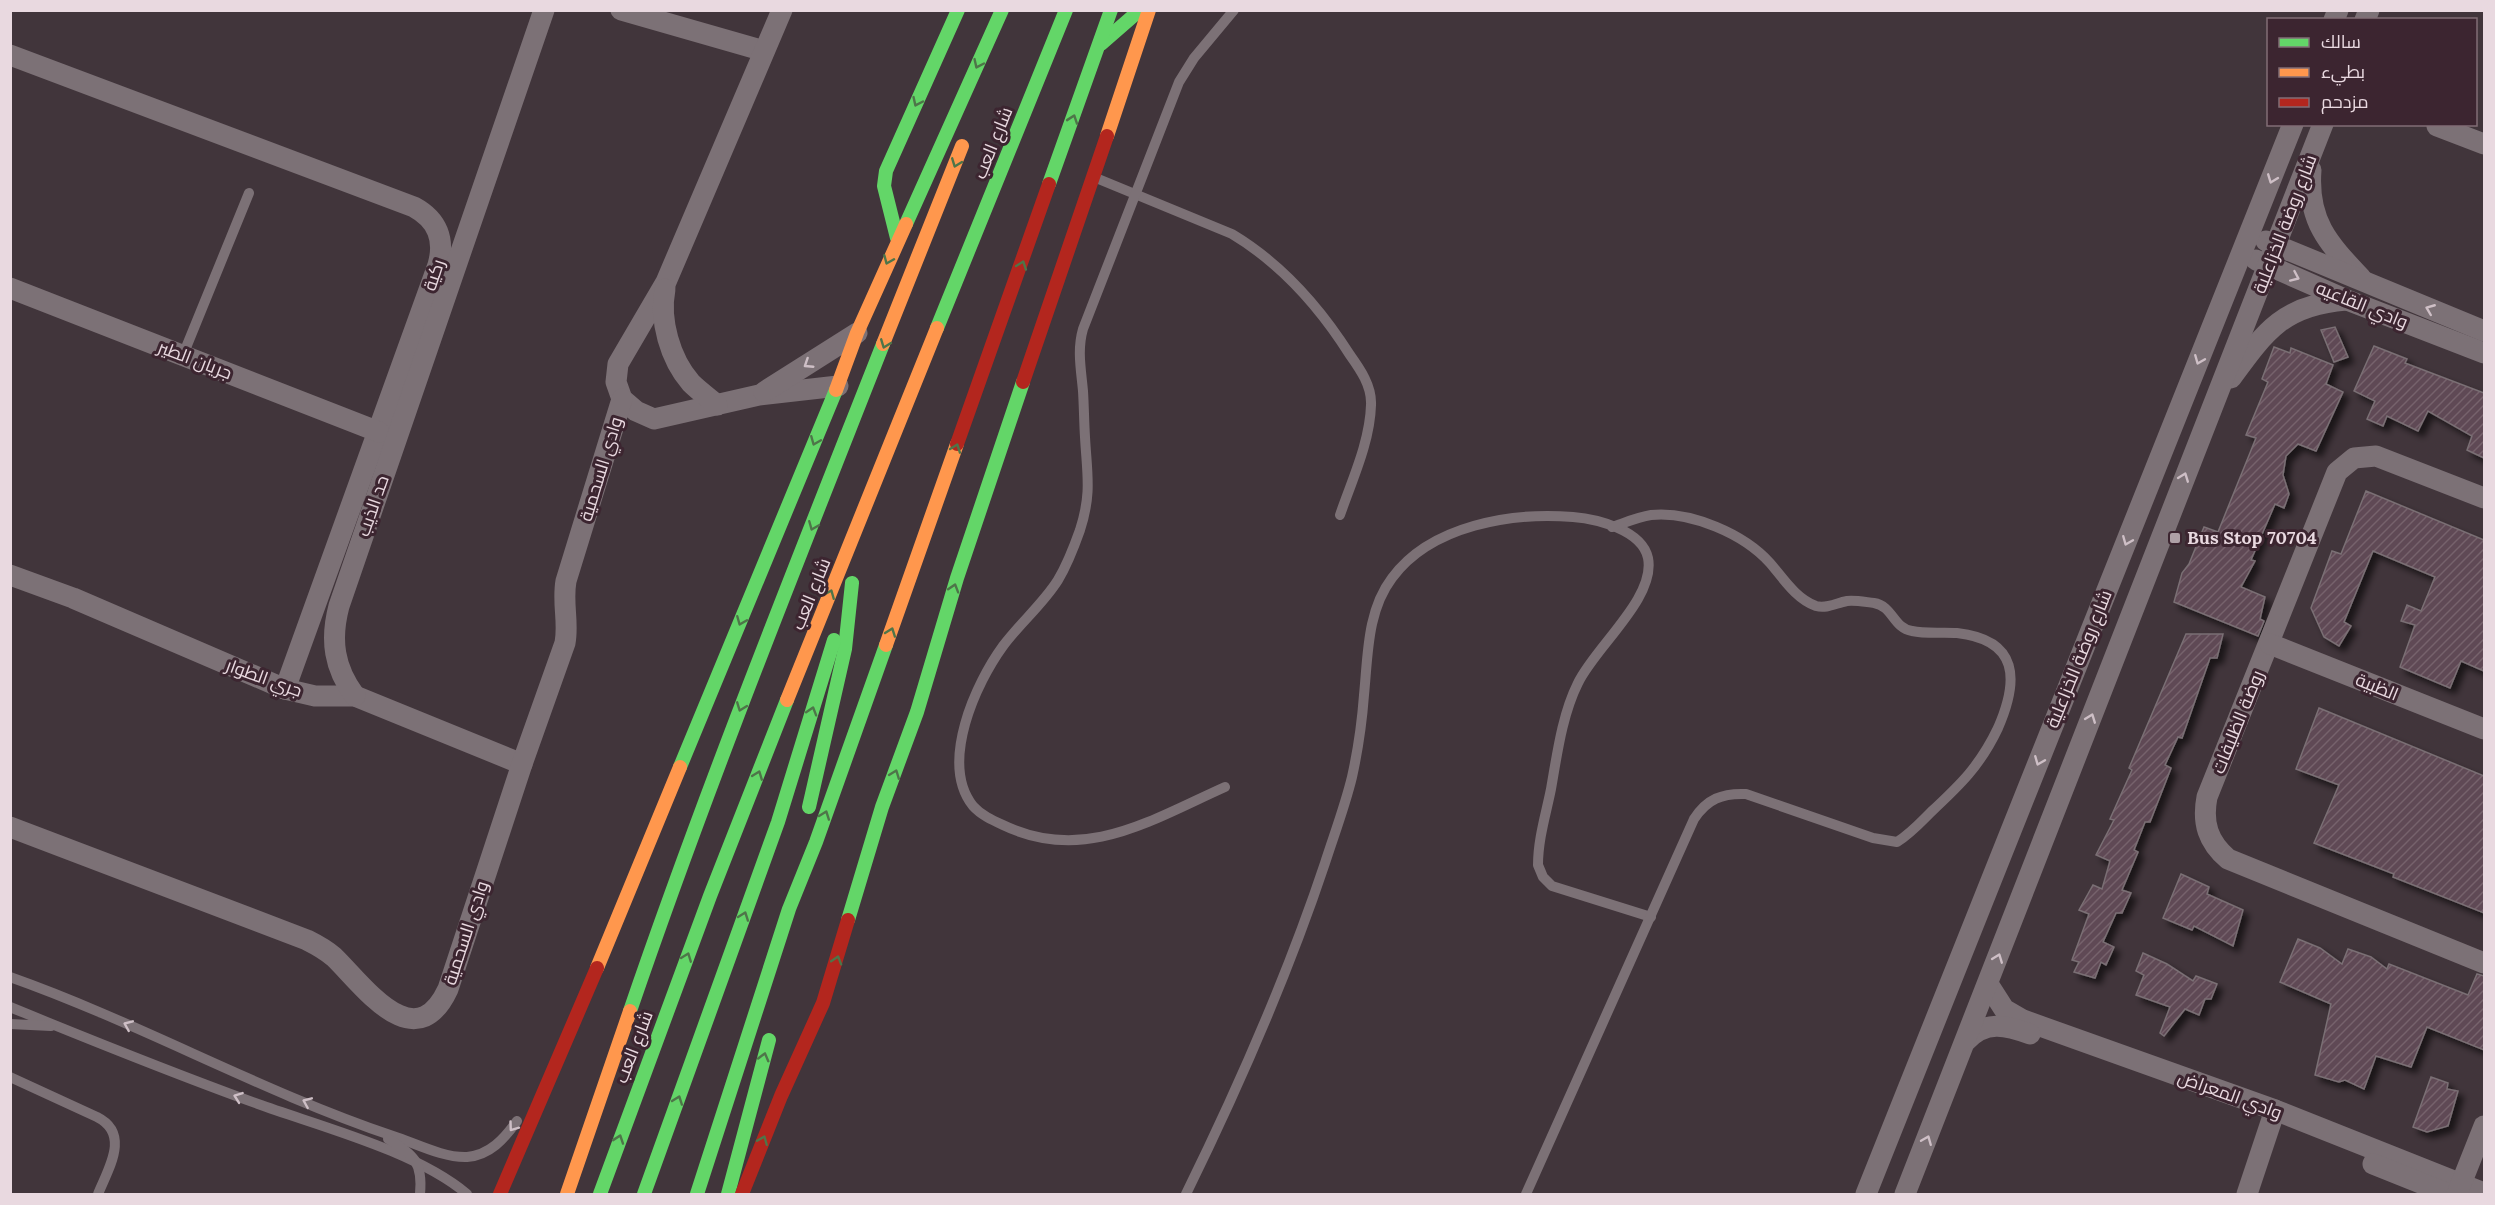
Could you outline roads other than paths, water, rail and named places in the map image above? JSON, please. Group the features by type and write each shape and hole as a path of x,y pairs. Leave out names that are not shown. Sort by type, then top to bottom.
{"main road":[{"path":"897,238 884,186 886,171 958,10"},
{"path":"500,1194 558,1062 897,238 1002,10"},
{"path":"998,55 1015,10"},
{"name":"شارع العب","path":"600,1194 705,908 1066,10"},
{"path":"697,1194 789,909 816,842 1112,10"},
{"path":"1097,48 1140,10"},
{"path":"742,1194 831,982 882,807 917,712 964,556 1149,10"},
{"name":"شارع العب","path":"567,1194 670,894 748,686 968,132"},
{"path":"789,909 805,825 845,649 862,514"},
{"path":"644,1194 778,822 852,583"},
{"path":"805,909 816,842"},
{"path":"728,1194 774,1023"}],"street":[{"name":"حد الذيب","path":"355,696 342,676 334,654 335,622 431,313 544,10"},
{"path":"621,10 764,51"},
{"name":"وادي السحمية","path":"782,10 666,282 618,364 616,382 622,399 629,406 654,419 759,395 838,386"},
{"name":"ركية","path":"10,55 424,213 438,231 441,242 431,313 379,432 285,689"},
{"name":"شارع روضة الخزاعلية","path":"1866,1194 2292,126"},
{"name":"شارع روضة الخزاعلية","path":"1905,1194 2322,126"},
{"path":"2437,126 2484,144"},
{"name":"وادي القاعيه","path":"2312,153 2310,184 2312,212 2328,242 2365,283"},
{"name":"وادي القاعيه","path":"2250,234 2272,256 2347,300 2484,353"},
{"name":"وادي القاعيه","path":"2242,254 2272,256 2365,283 2484,330"},
{"name":"وادي السحمية","path":"666,282 661,307 662,319 676,360 691,382 717,405"},
{"name":"جريان الطير","path":"10,288 379,432"},
{"path":"2213,403 2261,339 2280,321 2313,304 2347,300"},
{"name":"وادي السحمية","path":"759,395 857,333"},
{"name":"وادي السحمية","path":"10,827 307,940 334,957 375,1002 387,1011 402,1016 417,1017 436,1008 448,989 522,764 566,643 566,581 622,399"},
{"name":"روضة الظليفات","path":"2484,498 2376,456 2365,455 2345,464 2333,481 2270,644 2207,797 2204,811 2205,825 2217,850 2241,866 2484,963"},
{"name":"جري الطوار","path":"10,575 73,598 285,689 315,696 355,696 522,764"},
{"name":"الظبية","path":"2270,644 2484,729"},
{"name":"وادي المعراض","path":"1988,984 2004,1009 2023,1020 2456,1191 2484,1192"},
{"name":"وادي المعراض","path":"1966,1041 1980,1028 2009,1027 2273,1117"},
{"path":"2247,1194 2273,1117"},
{"path":"2456,1191 2484,1126"}],"lane":[{"path":"1225,787 1119,833 1086,841 1058,842 1033,837 986,817 972,805 962,784 961,741 975,696 1004,645 1058,580 1080,528 1090,487 1080,346 1083,329 1179,82 1194,58 1234,10"},
{"path":"1093,177 1232,234 1252,246 1304,293 1337,334 1367,382 1372,402 1340,515"},
{"path":"183,356 249,193"},
{"path":"1186,1194 1230,1106 1270,1014 1306,921 1352,778 1361,729 1369,635 1378,601 1392,577 1411,557 1435,541 1470,527 1547,515 1587,519 1612,527 1638,539 1648,556 1648,577 1641,598 1618,624 1577,683 1558,751 1538,865 1543,877 1552,886 1651,916"},
{"path":"1526,1194 1694,819 1703,807 1716,798 1731,793 1746,794 1886,842 1897,842 1907,836 1949,798 1983,755 2008,702 2012,671 2006,655 1984,640 1956,633 1907,630 1880,604 1847,601 1832,606 1816,606 1790,589 1768,561 1751,546 1710,525 1684,518 1651,515 1612,527"},
{"path":"10,977 361,1125 447,1154 468,1156 482,1154 496,1146 507,1135 558,1062"},
{"path":"10,1007 191,1080 394,1152 435,1172 467,1194"},
{"path":"10,1024 54,1025"},
{"path":"10,1077 104,1120 110,1126 116,1148 98,1194"},
{"path":"361,1125 406,1149 417,1161 420,1194"},
{"path":"754,1161 757,1188"}],"place":[{"name":"Bus Stop 70704","path":"2175,538"}]}
